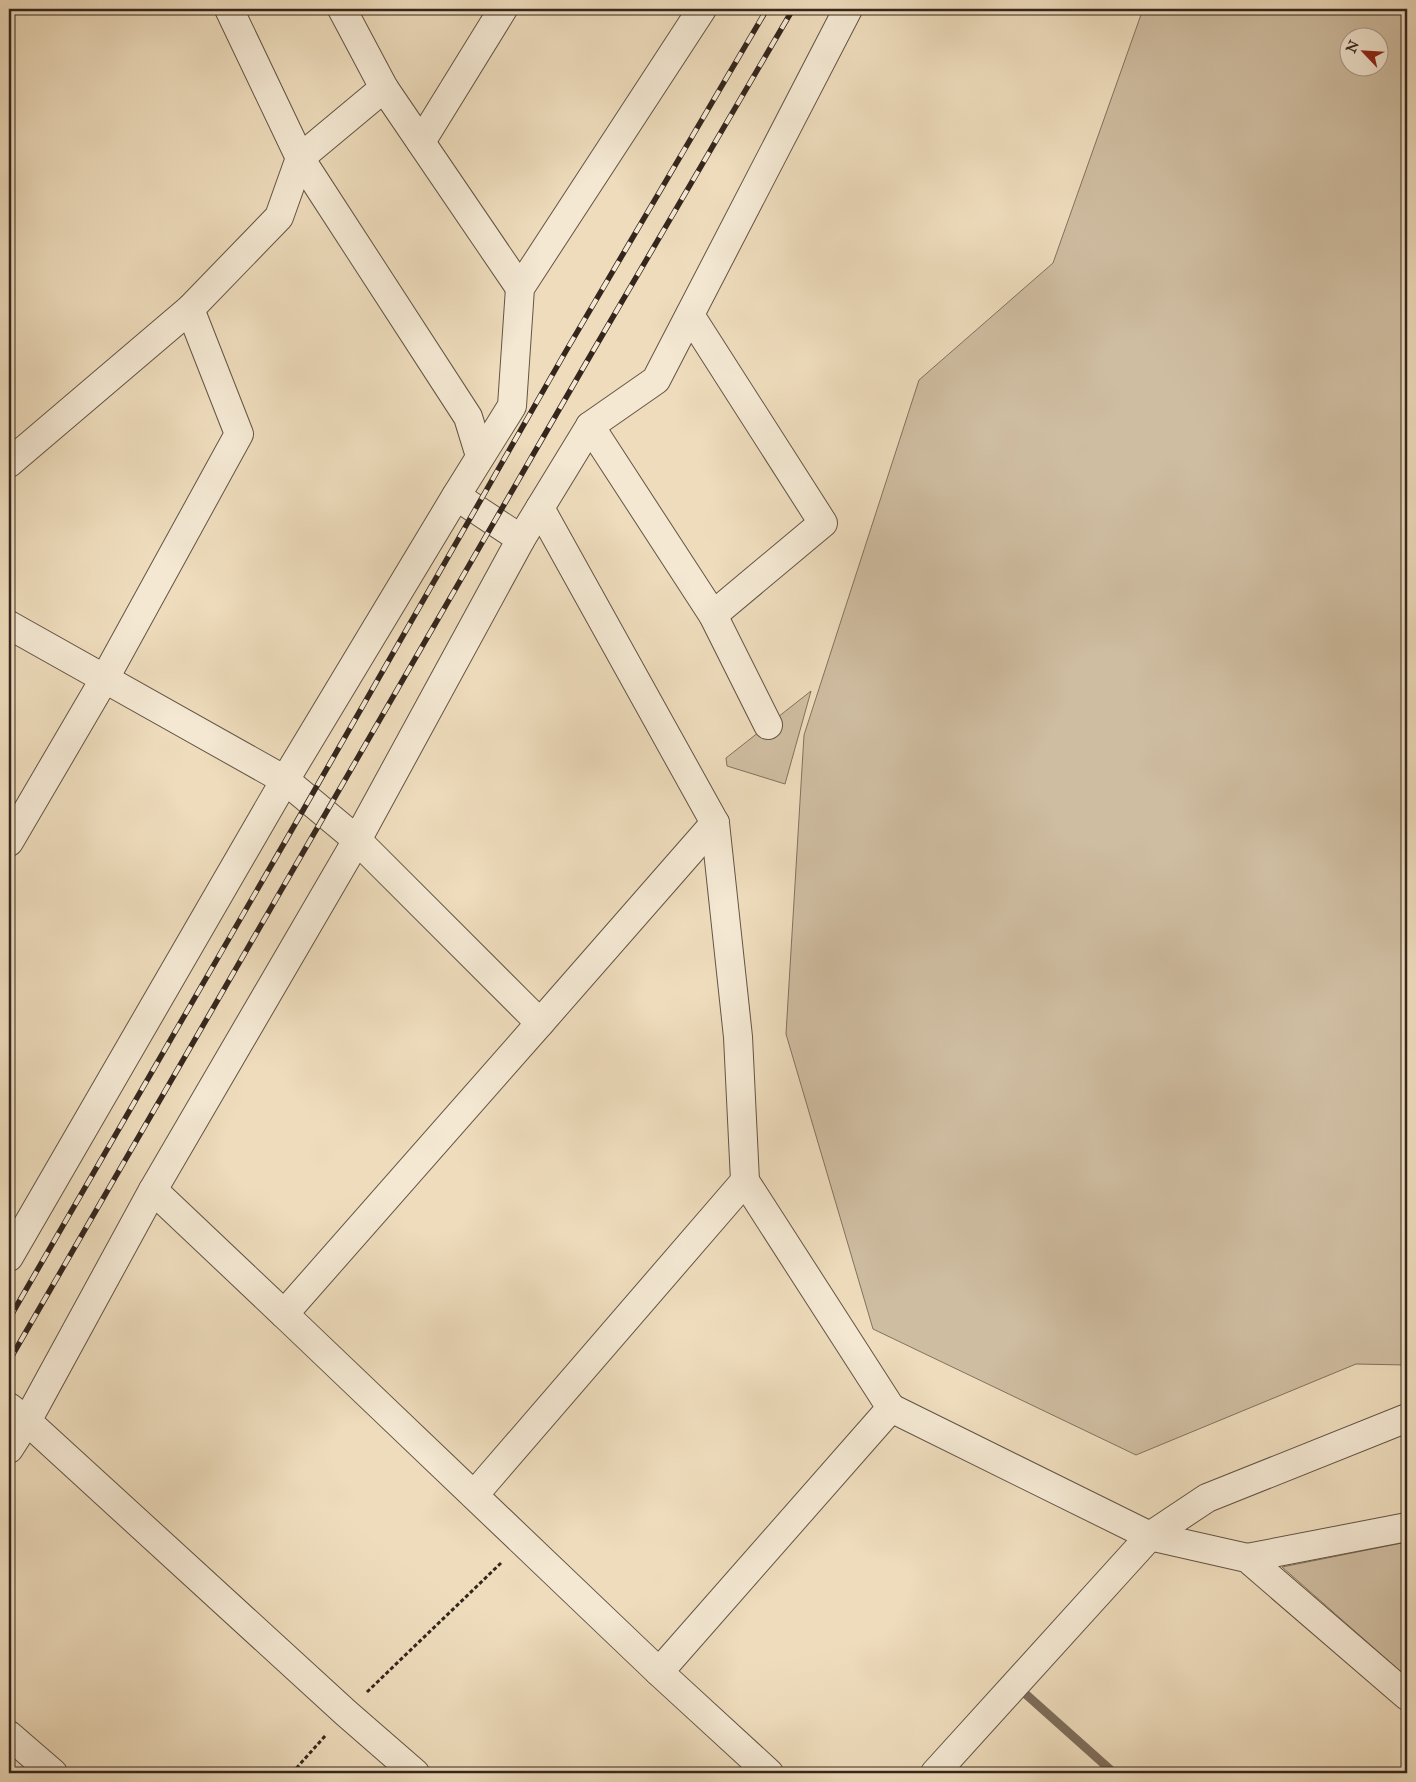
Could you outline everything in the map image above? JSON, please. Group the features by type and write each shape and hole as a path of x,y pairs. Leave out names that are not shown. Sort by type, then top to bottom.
{"street":[{"path":"230,9 300,158 468,417 480,456"},
{"path":"342,9 384,88 520,288"},
{"path":"422,142 503,9"},
{"path":"9,1257 285,780 512,406 520,288 702,9"},
{"path":"9,1449 18,1414 153,1190 357,840 540,508 590,426 656,380 848,9"},
{"path":"9,463 190,309 279,217 300,158 384,88"},
{"path":"9,842 105,678 239,434 190,309"},
{"path":"690,315 823,523 713,615"},
{"path":"590,426 713,615 768,725"},
{"path":"456,496 522,539"},
{"path":"540,508 715,823 738,1037 744,1181 891,1408 1150,1536 1247,1558 1407,1527"},
{"path":"9,625 285,780 357,840 540,1023"},
{"path":"284,1314 715,823"},
{"path":"474,1495 744,1181"},
{"path":"153,1190 659,1672 769,1773"},
{"path":"659,1672 891,1408"},
{"path":"18,1414 346,1713 415,1773"},
{"path":"935,1773 1150,1536 1207,1498 1407,1418"},
{"path":"1247,1558 1407,1696"},
{"path":"9,1735 53,1773"}],"path":[{"path":"292,1773 346,1713 523,1542"}],"shaded area":[{"path":"1143,9 1407,9 1407,1365 1356,1364 1136,1455 873,1329 786,1034 804,735 919,380 1053,263"},
{"path":"811,691 785,784 727,766 726,758"},
{"path":"1407,1542 1407,1677 1282,1567"}],"waterway":[{"path":"1020,1689 1114,1773"}],"railway":[{"path":"9,1319 566,351 767,9"},
{"path":"9,1361 793,9"}]}
